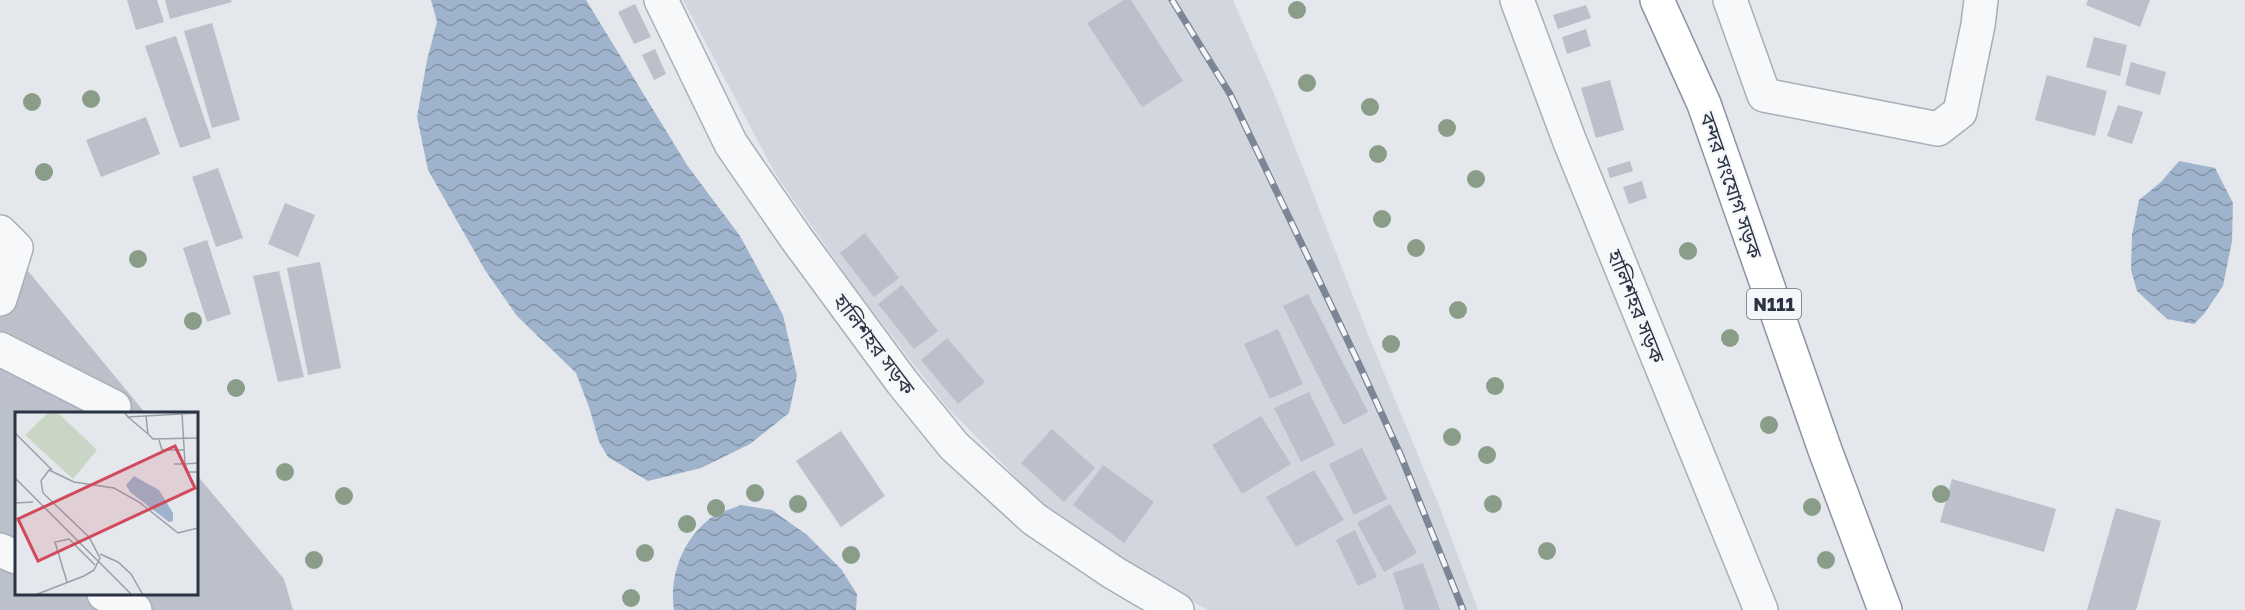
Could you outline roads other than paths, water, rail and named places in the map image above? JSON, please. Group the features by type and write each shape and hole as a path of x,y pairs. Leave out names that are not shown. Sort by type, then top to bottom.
{"highway":[{"name":"বন্দর সংযোগ সড়ক","path":"1657,0 1704,104 1825,450 1885,610"}],"street":[{"name":"হালিশহর সড়ক","path":"661,0 731,144 796,238 902,382 954,446 1034,519 1114,573 1177,610"},
{"name":"হালিশহর সড়ক","path":"1516,0 1570,142 1761,610"},
{"path":"1730,0 1764,94 1938,129 1960,112 1981,0"},
{"path":"0,231 16,248 0,299"},
{"path":"0,349 114,407"},
{"path":"0,550 15,557"},
{"path":"106,595 135,610"}],"water":[{"path":"431,0 586,0 687,165 740,236 783,315 797,376 789,413 750,444 701,468 648,481 608,457 599,442 576,373 517,316 485,270 428,170 417,117 427,60 437,22"},
{"path":"2179,161 2215,168 2233,203 2232,241 2223,286 2204,314 2194,324 2167,319 2137,291 2131,270 2132,235 2139,200 2161,182"},
{"path":"741,505 772,510 807,535 841,569 857,594 856,610 674,610 676,573 679,561 691,539 711,518"}],"railway":[{"path":"1172,0 1230,94 1358,362 1401,456 1463,610"}]}
